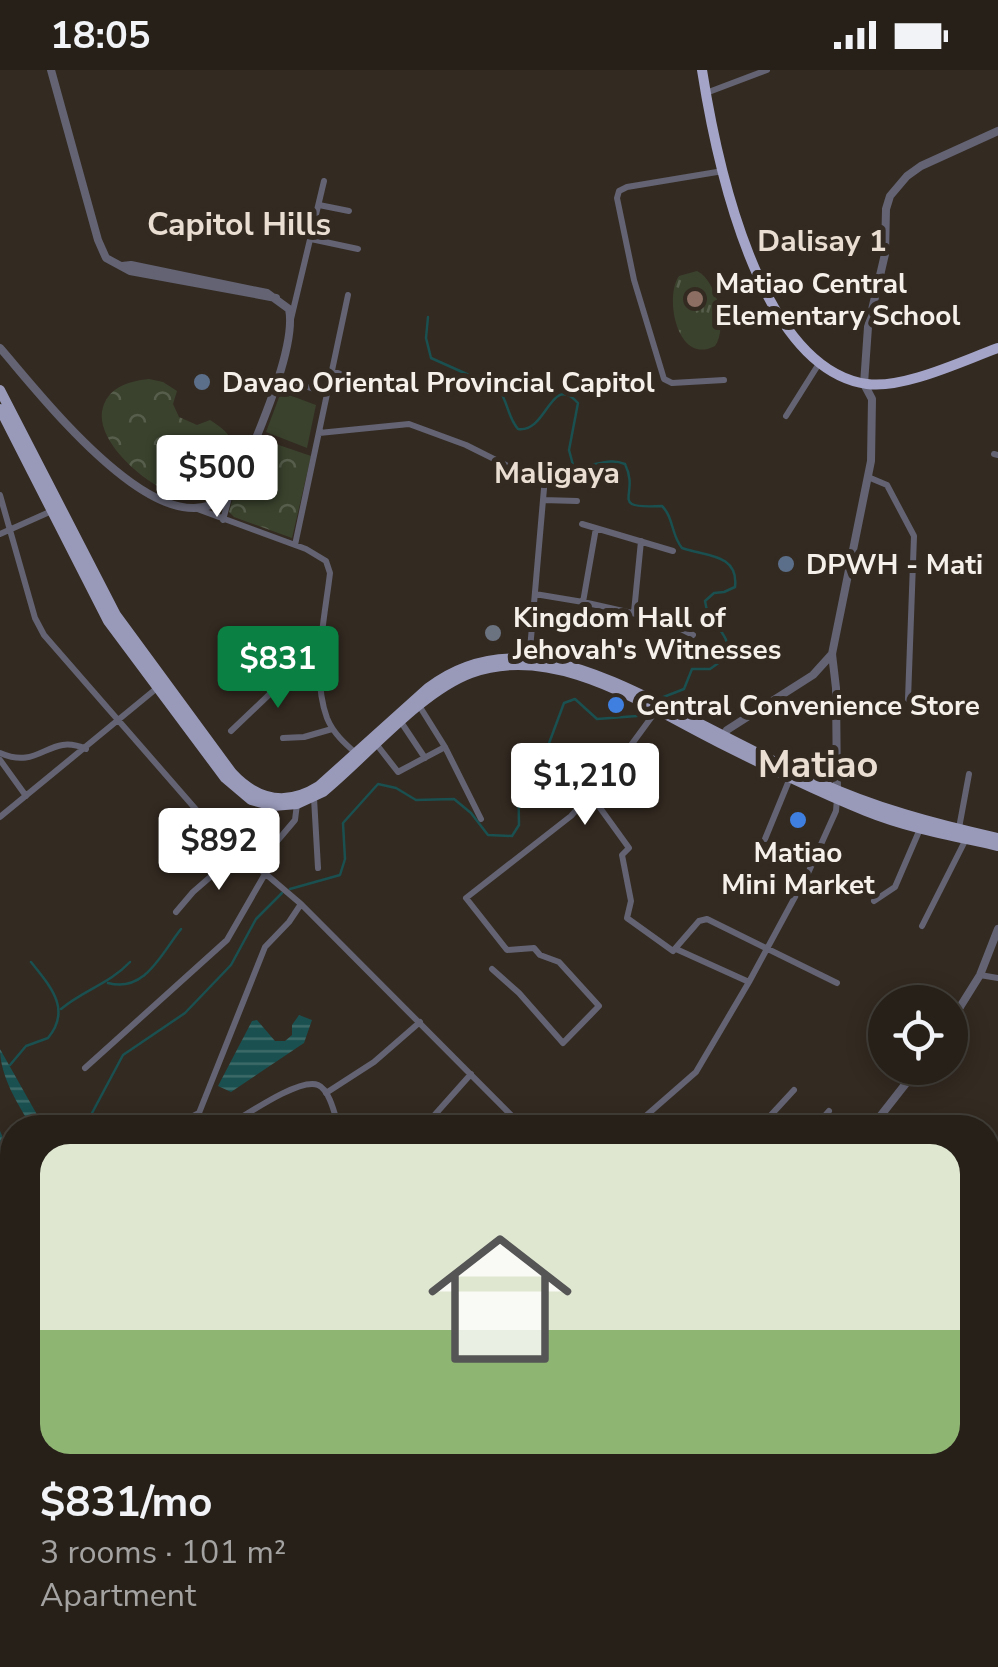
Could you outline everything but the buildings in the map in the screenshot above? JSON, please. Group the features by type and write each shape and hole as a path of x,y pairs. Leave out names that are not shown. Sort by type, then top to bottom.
{"highway":[{"path":"702,70 717,148 748,252 766,295 789,332 820,362 864,384 879,384 927,373 998,348"}],"main road":[{"path":"0,390 57,509"},
{"path":"0,409 116,615 239,793 262,804 297,804 314,798 399,720 460,674"},
{"path":"161,685 244,786 264,797 283,799 304,795 377,744 436,682 488,660 565,664 595,673 790,778 998,846"},
{"path":"529,662 575,674 721,739 868,812 920,828 998,838"}],"street":[{"path":"51,70 106,258 167,278 276,298"},
{"path":"705,94 768,70"},
{"path":"872,398 864,384 868,327 885,254 890,196 921,166 997,135"},
{"path":"723,171 627,187 617,198 634,280 664,379 672,383 724,380"},
{"path":"223,520 231,490 243,470 278,378 324,181"},
{"path":"319,205 349,211"},
{"path":"312,239 358,249"},
{"path":"122,266 249,289 286,304 291,320"},
{"path":"295,545 348,295"},
{"path":"0,348 82,441 120,477 152,496 320,555 329,566 324,707 332,729 359,756"},
{"path":"786,416 820,362"},
{"path":"332,371 366,383 390,378"},
{"path":"278,378 328,393"},
{"path":"647,1115 696,1072 750,982 809,872 836,811 836,688 832,654 868,477 873,444 872,398 879,384"},
{"path":"319,433 409,424 466,445 512,468"},
{"path":"529,662 545,477"},
{"path":"868,477 887,484 914,536 908,698"},
{"path":"188,506 211,503 231,490"},
{"path":"0,495 39,627 194,810 301,904 511,1115"},
{"path":"543,500 577,502"},
{"path":"0,534 57,509"},
{"path":"582,524 672,551"},
{"path":"583,602 596,528"},
{"path":"634,612 641,541"},
{"path":"536,594 634,612 663,620 693,635"},
{"path":"721,739 813,675 832,654"},
{"path":"0,817 161,685"},
{"path":"231,731 275,689 322,685"},
{"path":"420,707 481,819"},
{"path":"492,969 563,1043 599,1006 559,962 534,948 507,950 466,898 547,836 590,794 656,711"},
{"path":"399,720 425,758"},
{"path":"283,738 332,729"},
{"path":"0,756 26,760 61,744 86,749"},
{"path":"377,744 396,772 445,747"},
{"path":"552,754 598,786"},
{"path":"0,756 26,796"},
{"path":"922,926 963,834 969,774"},
{"path":"765,838 790,778"},
{"path":"590,794 629,848 622,855 632,901 627,918 664,947 750,982"},
{"path":"314,798 318,868"},
{"path":"256,866 295,820 297,804"},
{"path":"874,901 895,887 920,828"},
{"path":"176,912 239,852"},
{"path":"86,1068 228,940 265,874"},
{"path":"198,1114 265,947 290,922 301,904"},
{"path":"676,949 699,922 707,919 837,983"},
{"path":"968,994 998,929"},
{"path":"980,974 998,978"},
{"path":"326,1092 374,1062 420,1022"},
{"path":"435,1115 472,1074"},
{"path":"881,1115 905,1085"},
{"path":"247,1115 292,1089 318,1086 326,1092 334,1115"},
{"path":"771,1115 794,1090"},
{"path":"825,1115 829,1111"}],"green space":[{"path":"697,271 715,294 720,317 715,346 702,350 683,338 673,299 679,276"},
{"path":"149,379 177,391 173,404 179,417 197,425 210,420 230,438 235,451 233,469 223,485 207,496 183,497 151,482 110,441 102,412 108,397 126,384"},
{"path":"281,392 316,405 307,448 266,432"},
{"path":"261,439 311,456 292,538 229,512 234,494 244,489 253,471 250,465"}],"water":[{"path":"299,1015 312,1020 304,1043 231,1092 218,1086 252,1021 257,1020 275,1041 285,1041 292,1035 292,1025"},
{"path":"0,1049 37,1115 25,1115 6,1080"}],"waterway":[{"path":"428,317 426,338 431,358 498,388 518,429 528,428 555,399 569,395 578,403 569,450 573,465 611,461 625,464 630,502 662,506 682,548 718,558 732,568 735,587 714,593 705,601 726,641 727,657 710,669 692,669 684,689 661,698"},
{"path":"290,889 340,875 345,859 343,823 378,784 396,788 416,800 454,799 488,835 512,836 519,825 518,766 548,746 564,703 575,699 597,719 637,716 646,710"},
{"path":"91,1115 123,1055 185,1013 231,965 256,919 282,893"},
{"path":"108,983 121,985 142,977 181,929"},
{"path":"10,1065 26,1046 48,1038 58,1017 56,998 31,962"},
{"path":"61,1009 130,962"}],"place":[{"name":"Matiao Central Elementary School","path":"695,299"},
{"name":"Davao Oriental Provincial Capitol","path":"202,382"},
{"name":"DPWH - Mati","path":"786,564"},
{"name":"Kingdom Hall of Jehovah's Witnesses","path":"493,633"},
{"name":"Central Convenience Store","path":"616,705"},
{"name":"Matiao Mini Market","path":"798,820"}],"district":[{"name":"Capitol Hills","path":"239,224"},
{"name":"Dalisay 1","path":"822,241"},
{"name":"Maligaya","path":"557,473"},
{"name":"Matiao","path":"818,764"}]}
